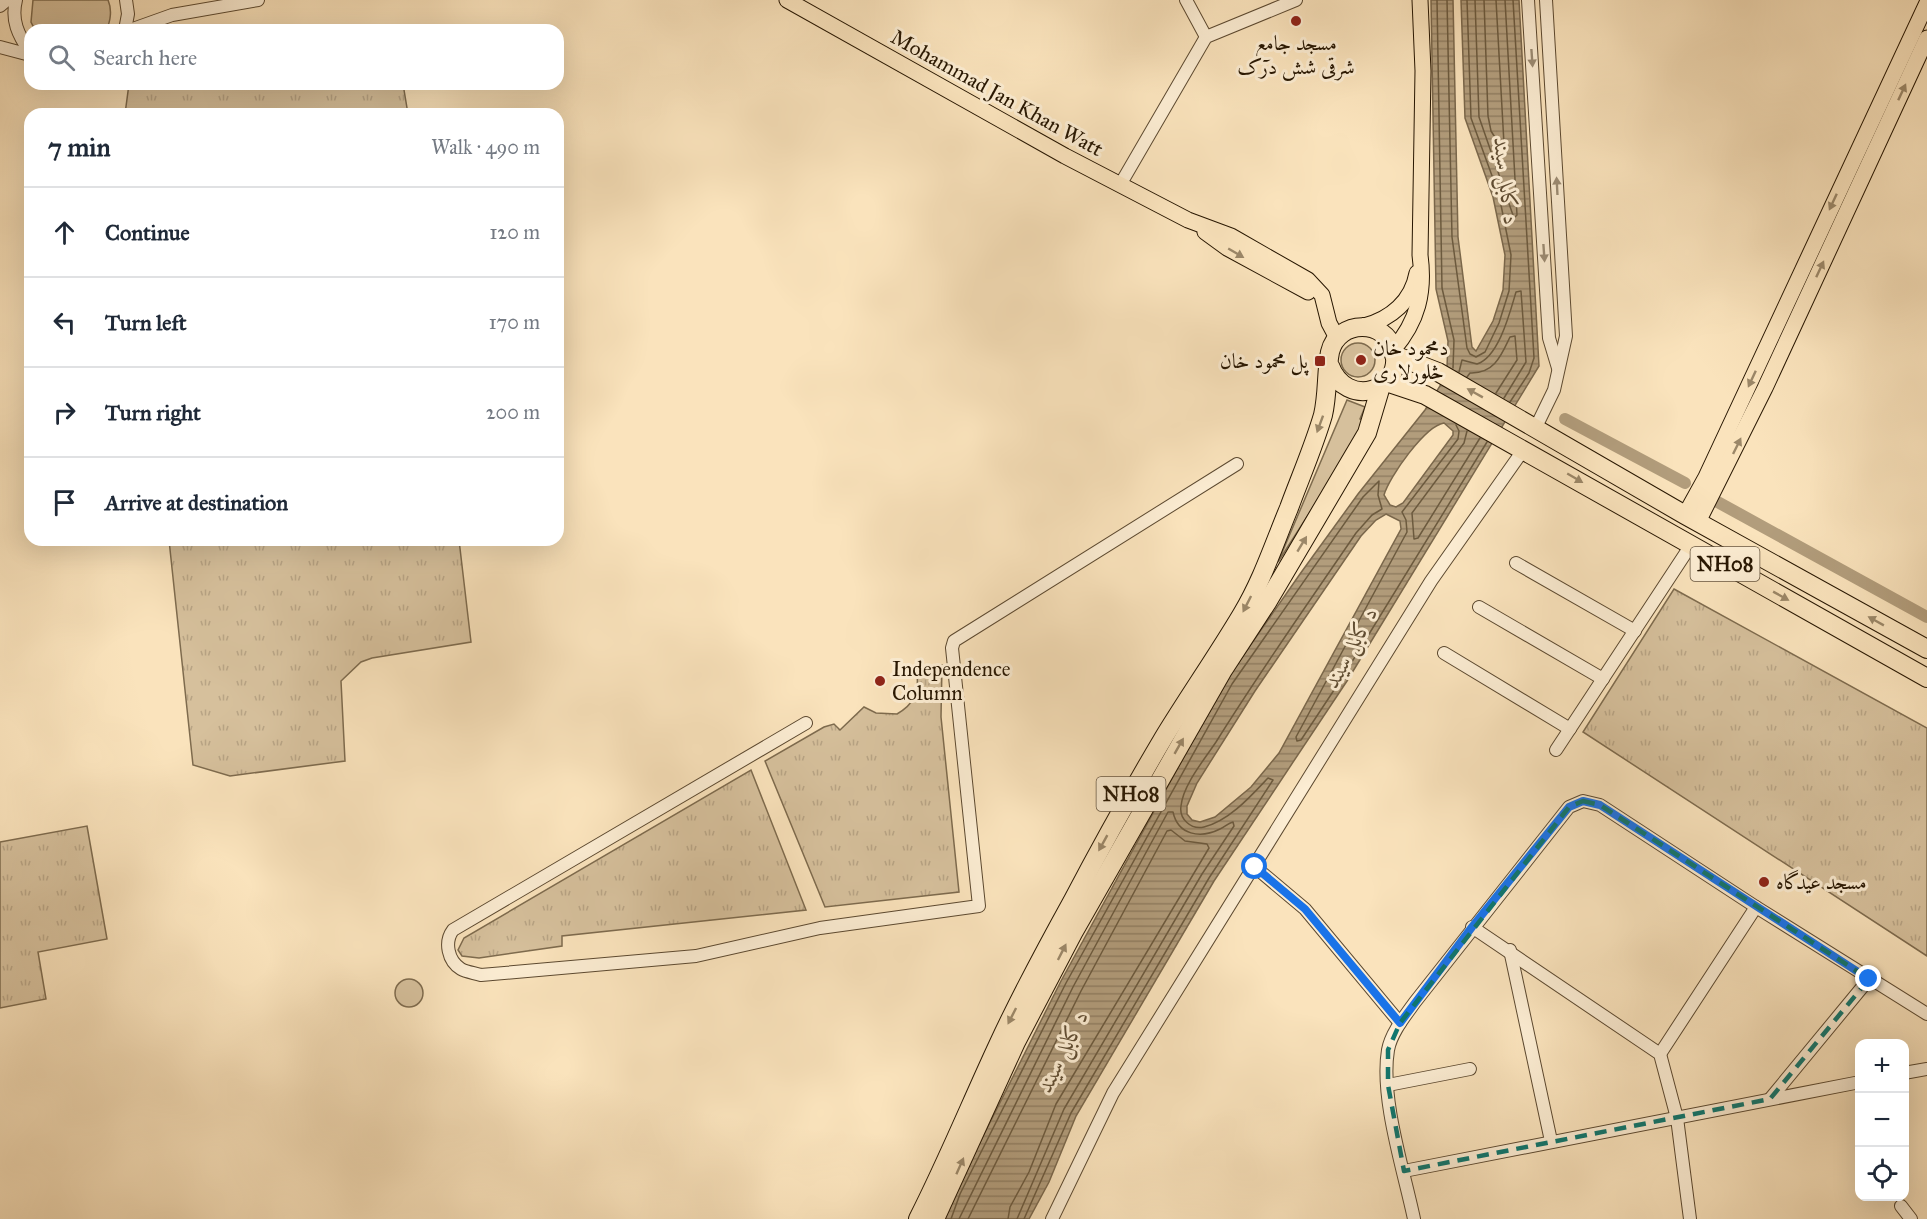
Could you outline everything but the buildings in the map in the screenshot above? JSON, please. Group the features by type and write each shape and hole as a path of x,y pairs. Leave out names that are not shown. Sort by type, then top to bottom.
{"highway":[{"name":"NH08","path":"935,1219 1016,1042 1073,933 1223,670 1268,601 1367,433 1383,384 1394,365 1394,352 1382,333 1364,326"},
{"path":"1334,342 1345,331 1364,326"},
{"name":"NH08","path":"918,1219 999,1041 1059,925 1153,756 1244,612 1263,572 1323,414 1334,342"},
{"name":"NH08","path":"1394,352 1438,372 1692,519 1927,649"},
{"name":"NH08","path":"1330,366 1334,376 1350,390 1360,393 1383,384 1425,395 1927,678"}],"main road":[{"name":"Mohammad Jan Khan Watt","path":"787,0 1120,185 1188,220 1231,236 1313,284 1322,295 1334,342"},
{"path":"1394,352 1417,313 1423,284 1420,255 1423,71 1420,0"},
{"path":"1692,519 1706,477 1927,3"},
{"path":"1692,519 1765,388 1927,38"},
{"path":"1364,326 1384,319 1401,305 1413,287 1420,255"}],"street":[{"path":"0,6 7,0"},
{"path":"16,0 13,12 18,36 24,44"},
{"path":"126,0 128,14 126,24"},
{"path":"147,24 172,15 258,0"},
{"path":"1186,0 1206,38"},
{"path":"1120,185 1206,38 1296,0"},
{"path":"1528,0 1549,338 1558,369"},
{"path":"1536,427 1554,390 1566,336 1546,0"},
{"path":"0,47 24,52"},
{"path":"1052,1219 1113,1093 1431,581 1524,449"},
{"path":"806,723 461,924 447,937 449,953 461,969 481,975 696,956 819,928 979,906 952,648 954,642 1237,464"},
{"path":"1556,750 1691,545"},
{"path":"1516,563 1635,631"},
{"path":"1479,607 1603,679"},
{"path":"1444,653 1570,729"},
{"path":"1414,1219 1393,1125 1388,1085 1388,1050 1400,1023 1472,927 1569,807 1583,801 1600,805 1756,907 1927,1014"},
{"path":"1255,867 1305,909 1400,1023"},
{"path":"1660,1054 1756,907"},
{"path":"1472,927 1510,950 1660,1054 1677,1118 1690,1219"},
{"path":"1510,950 1551,1141"},
{"path":"1770,1099 1869,979"},
{"path":"1388,1085 1470,1069"},
{"path":"1909,1072 1927,1069"},
{"path":"1404,1171 1855,1083"},
{"path":"1901,1206 1911,1219"}],"highlighted area":[{"path":"1583,801 1600,805 1869,979 1770,1099 1404,1171 1388,1085 1388,1050 1400,1023 1569,807"}],"green space":[{"path":"33,0 108,0 109,24 32,24"},
{"path":"128,90 404,90 407,108 126,108"},
{"path":"1358,343 1370,348 1375,360 1370,372 1358,377 1346,372 1341,360 1346,348"},
{"path":"1347,400 1365,407 1360,419 1367,423 1278,562"},
{"path":"170,546 460,546 471,642 372,658 361,662 341,681 345,761 230,776 193,765"},
{"path":"1674,589 1927,728 1927,956 1583,732"},
{"path":"942,665 941,717 959,892 825,907 765,761 824,727 834,724 840,730 864,707 876,713 897,714 908,706 914,697 917,674"},
{"path":"751,770 806,910 562,936 562,946 479,958 462,956 458,950 464,938"},
{"path":"87,826 107,939 38,952 46,999 0,1008 0,842"},
{"path":"409,979 419,983 423,993 419,1003 409,1007 399,1003 395,993 399,983"}],"water":[{"name":"د کابل سيند","path":"1431,0 1453,0 1458,237 1472,347 1476,351 1493,321 1503,290 1505,255 1493,197 1465,118 1461,0 1519,0 1539,366 1347,681 1214,881 1076,1116 1049,1182 1029,1219 944,1219 955,1192 1061,981 1226,680 1358,494 1425,410 1440,386 1447,367 1448,341 1436,289","holes":["1444,423 1453,431 1453,435 1403,503 1396,507 1390,505 1384,495 1400,465 1427,433","1386,514 1400,521 1401,529 1279,753 1251,787 1215,817 1200,822 1192,820 1187,814 1187,806 1197,783 1255,691 1361,536 1376,520"]}],"waterway":[{"path":"1565,419 1685,483"},
{"path":"1714,500 1927,617"}],"place":[{"name":"مسجد جامع شرقی شش درک","path":"1296,21"},
{"name":"دمحمود خان څلورلاری","path":"1361,360"},
{"name":"پل محمود خان","path":"1320,361"},
{"name":"Independence Column","path":"880,681"},
{"name":"مسجد عیدگاه","path":"1764,882"}],"route":[{"path":"1255,867 1305,909 1400,1023 1472,927 1569,807 1583,801 1600,805 1869,979"}]}
